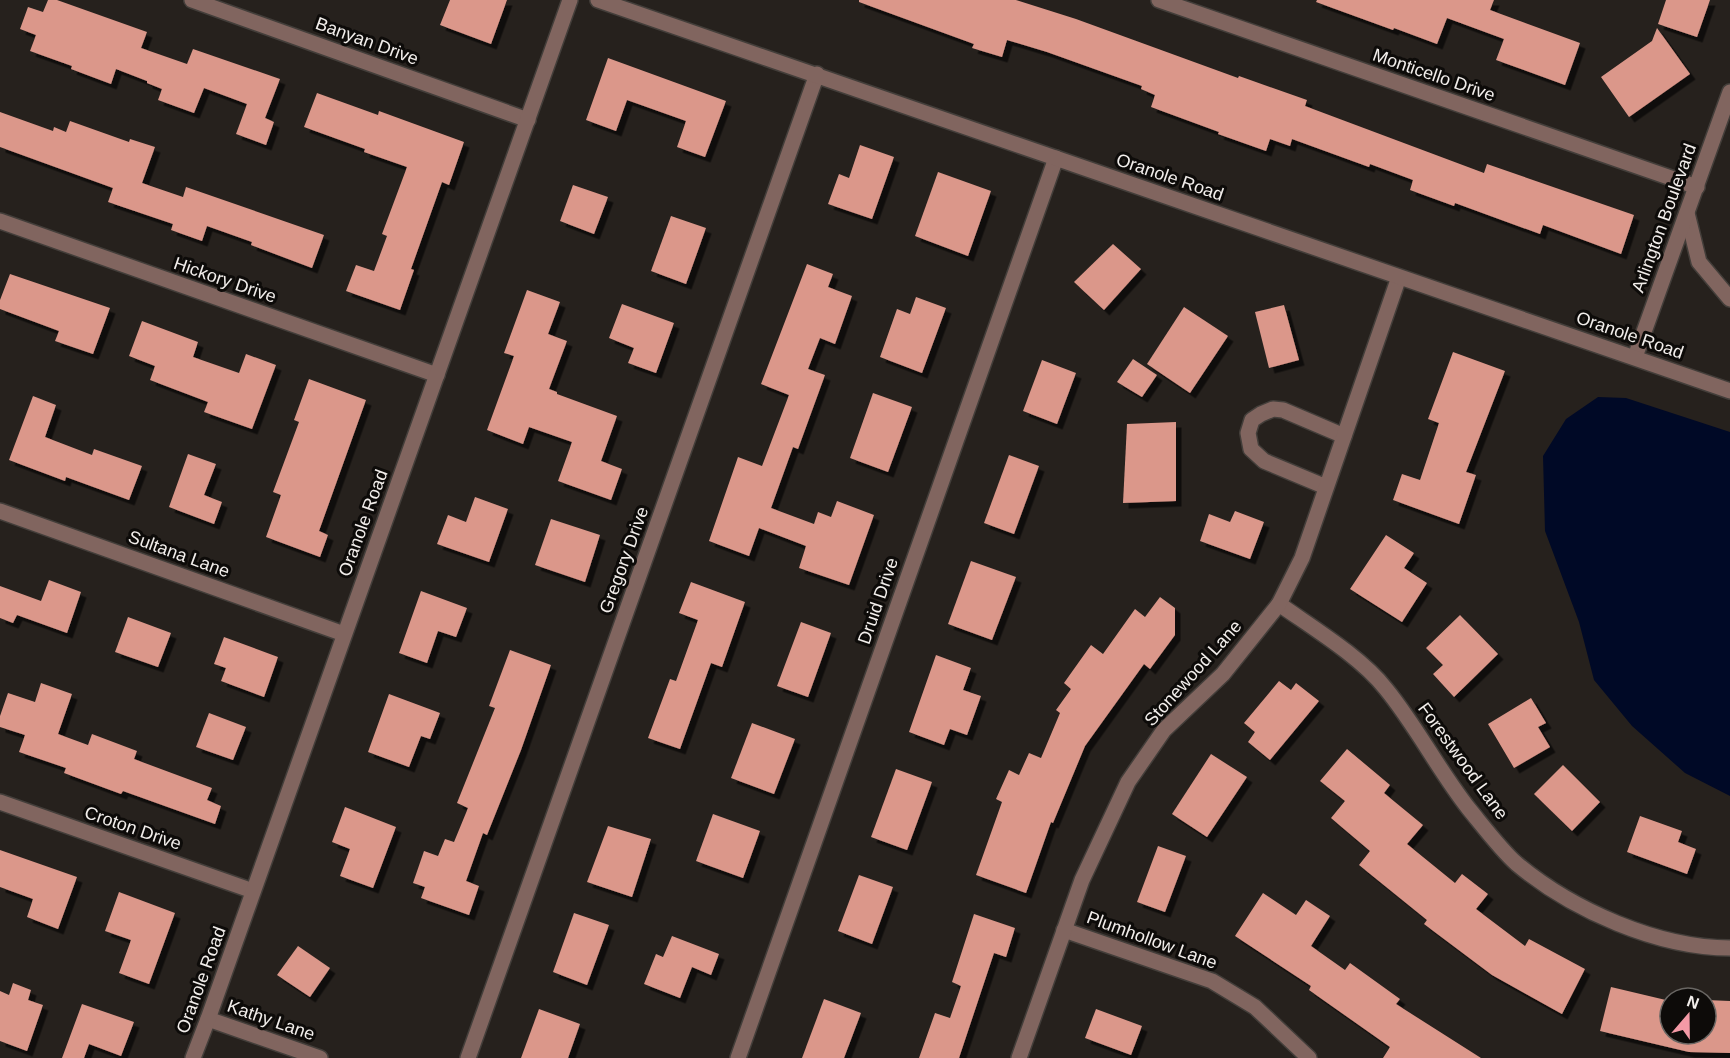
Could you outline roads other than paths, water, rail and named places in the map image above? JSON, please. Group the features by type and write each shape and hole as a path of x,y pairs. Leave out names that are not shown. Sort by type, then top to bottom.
{"street":[{"name":"Banyan Drive","path":"192,0 528,120"},
{"name":"Oranole Road","path":"193,1058 570,0"},
{"name":"Oranole Road","path":"598,0 1730,391"},
{"name":"Monticello Drive","path":"1159,0 1697,187"},
{"name":"Gregory Drive","path":"468,1058 817,74"},
{"name":"Arlington Boulevard","path":"1635,357 1730,92"},
{"name":"Druid Drive","path":"738,1058 1056,158"},
{"path":"1687,213 1699,262 1730,299"},
{"name":"Hickory Drive","path":"0,221 437,375"},
{"name":"Stonewood Lane","path":"1019,1058 1082,880 1128,782 1164,730 1223,674 1279,604 1302,558 1399,277"},
{"path":"1326,487 1264,461 1251,449 1248,433 1252,420 1273,409 1283,410 1344,436"},
{"name":"Sultana Lane","path":"0,511 344,634"},
{"name":"Forestwood Lane","path":"1279,604 1347,652 1385,687 1468,808 1516,863 1567,900 1618,923 1675,942 1730,948"},
{"name":"Croton Drive","path":"0,802 253,891"},
{"name":"Plumhollow Lane","path":"1064,930 1212,981 1255,1007 1309,1058"},
{"name":"Kathy Lane","path":"208,1019 320,1058"}],"water":[{"path":"1598,397 1626,398 1730,432 1730,796 1685,773 1632,726 1594,680 1579,622 1545,531 1543,456 1566,419"}]}
